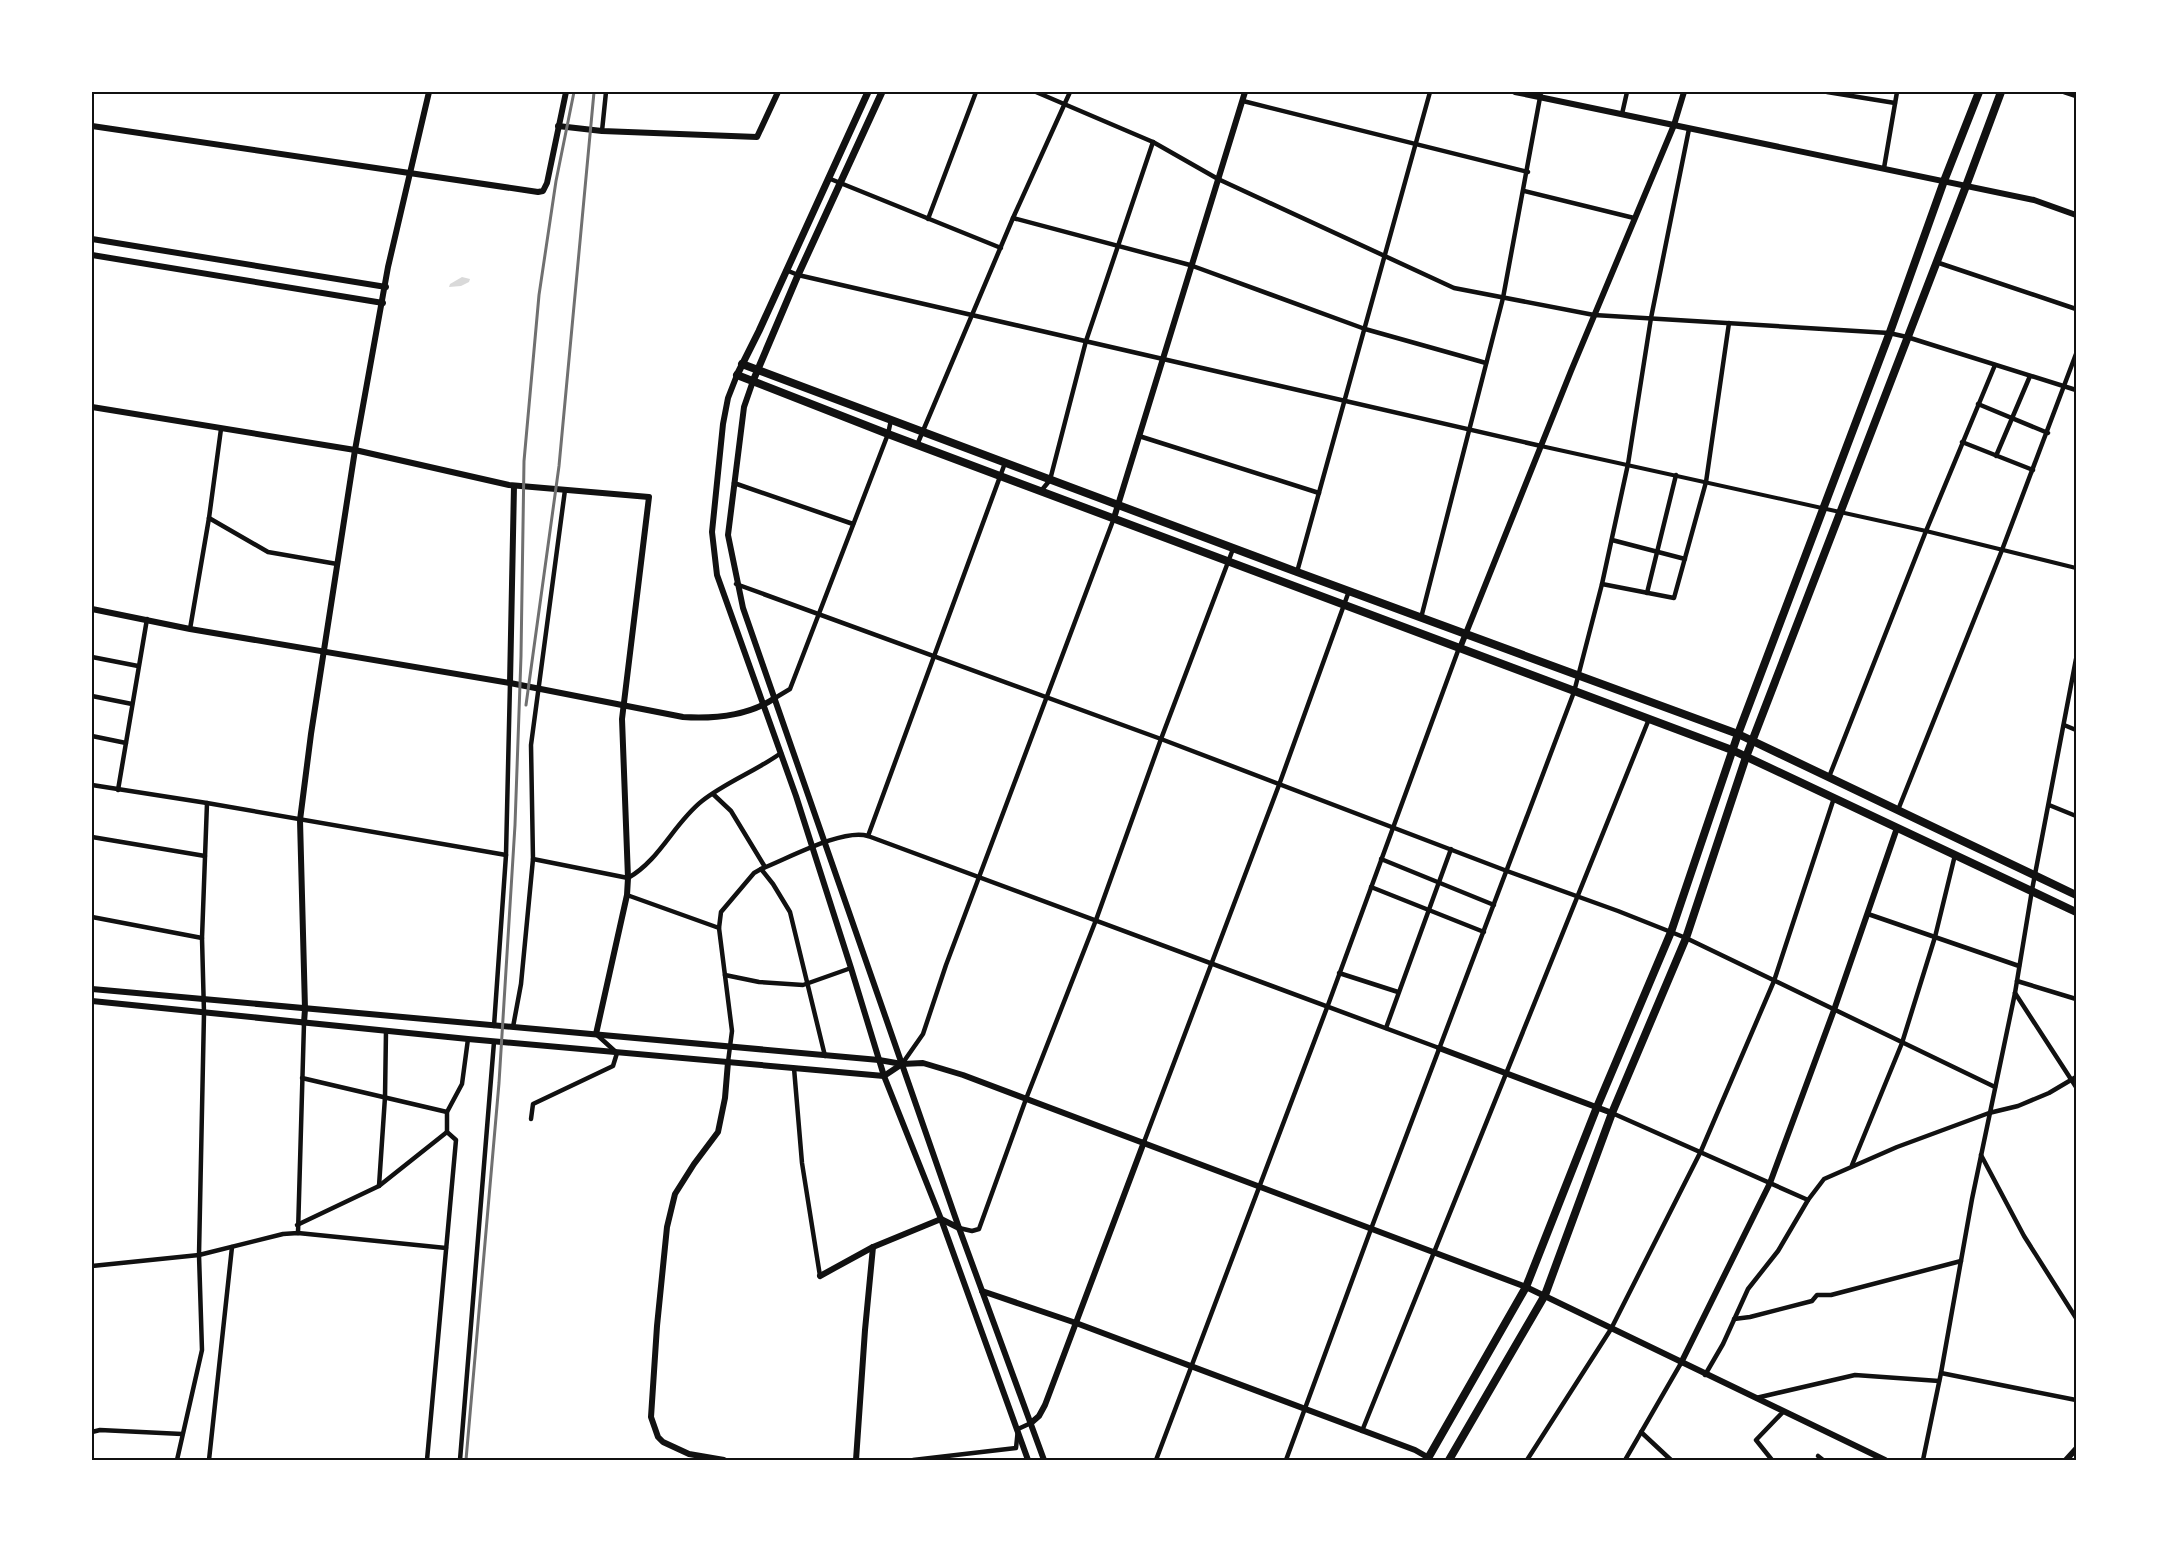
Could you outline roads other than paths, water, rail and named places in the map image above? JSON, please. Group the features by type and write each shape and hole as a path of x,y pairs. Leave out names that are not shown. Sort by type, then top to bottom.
{"highway":[{"path":"1430,1460 1526,1287 1597,1107 1671,932 1732,750 1979,92"},
{"path":"1449,1461 1545,1295 1612,1113 1686,938 1746,757 2001,92"},
{"path":"1738,734 2076,895"},
{"path":"1732,750 2076,912"}],"main road":[{"path":"868,92 737,375 916,445 1732,750"},
{"path":"753,381 798,275 882,92"},
{"path":"742,364 1233,549 1738,734"}],"street":[{"path":"298,1233 305,1009 300,820 355,450 392,246 429,92"},
{"path":"92,126 537,192 543,191 566,92"},
{"path":"602,131 606,92"},
{"path":"558,126 602,131 757,137 778,92"},
{"path":"928,219 976,92"},
{"path":"1036,92 1153,142 1218,179 1454,288 1594,315 1889,333 2076,390"},
{"path":"916,445 1070,92"},
{"path":"92,1001 468,1039 884,1076 902,1064 923,1034 946,965 1114,518 1245,92"},
{"path":"1297,572 1430,92"},
{"path":"1515,92 1541,94 1674,126 1944,181 2034,201 2076,215"},
{"path":"1622,114 1627,92"},
{"path":"1156,1461 1328,1005 1464,634 1634,218 1674,126 1684,92"},
{"path":"1827,92 1895,103"},
{"path":"1884,168 1897,92"},
{"path":"2064,92 2076,96"},
{"path":"1421,618 1503,298 1541,94"},
{"path":"1242,101 1528,172"},
{"path":"1286,1461 1574,692 1602,584 1628,464 1651,318 1689,129"},
{"path":"1041,491 1050,480 1086,341 1153,142"},
{"path":"828,178 1000,248"},
{"path":"1524,191 1634,218"},
{"path":"1013,219 1190,266 1365,329 1486,363"},
{"path":"92,240 386,286"},
{"path":"92,255 382,303"},
{"path":"1936,262 2076,309"},
{"path":"786,270 798,275 1541,446 1926,531 2076,568"},
{"path":"1602,584 1674,598 1706,482 1729,323"},
{"path":"1898,810 2048,433 2076,354"},
{"path":"1829,778 1926,531 1995,365"},
{"path":"737,375 728,398 723,424 712,532 717,575 728,611 754,675 781,753 884,1076 941,1219 1028,1461"},
{"path":"1996,456 2030,376"},
{"path":"753,381 744,407 728,535 742,608 959,1228 1044,1461"},
{"path":"1978,404 2048,433"},
{"path":"92,407 355,450 514,486 650,497 623,706 627,895 596,1034"},
{"path":"92,609 190,629 510,683 683,717 727,716 763,706 790,689 888,434 891,420"},
{"path":"190,629 209,518 220,429"},
{"path":"1139,436 1319,493"},
{"path":"1962,442 2033,470"},
{"path":"868,836 1005,463"},
{"path":"1647,593 1676,475"},
{"path":"733,483 853,524"},
{"path":"494,1026 506,855 514,486"},
{"path":"513,1027 521,984 533,860 531,745 565,490"},
{"path":"209,518 268,552 337,564"},
{"path":"1612,540 1684,559"},
{"path":"794,1068 801,1163 820,1276 873,1247 941,1219 959,1228 972,1231 979,1229 1233,549"},
{"path":"736,584 1046,699 1161,739 1671,932 1995,1087"},
{"path":"1018,1429 1039,1416 1045,1405 1279,785 1348,591"},
{"path":"118,790 147,620"},
{"path":"92,657 138,666"},
{"path":"1923,1461 1989,1113 2015,993 2076,659"},
{"path":"92,696 132,704"},
{"path":"1362,1431 1649,719"},
{"path":"2064,725 2076,730"},
{"path":"92,736 126,743"},
{"path":"533,860 628,878 645,867 697,806 781,753"},
{"path":"92,785 506,855"},
{"path":"713,794 731,811 790,912 825,1056"},
{"path":"1527,1461 1611,1329 1701,1151 1774,981 1834,798"},
{"path":"177,1461 202,1350 199,1255 204,1012 202,939 207,803"},
{"path":"2049,805 2076,816"},
{"path":"1625,1461 1681,1363 1770,1183 1834,1010 1897,828"},
{"path":"724,1461 689,1454 663,1442 658,1437 651,1417 667,1227 675,1194 718,1132 725,1098 732,1031 719,928 721,912 754,873 812,848 854,834 868,836 980,877 1597,1107 1808,1200"},
{"path":"92,837 205,856"},
{"path":"1386,1028 1451,849"},
{"path":"1851,1166 1902,1043 1935,938 1955,855"},
{"path":"1381,859 1494,905"},
{"path":"1371,887 1484,932"},
{"path":"627,895 719,928"},
{"path":"1868,914 2019,966"},
{"path":"92,917 202,939"},
{"path":"725,975 759,982 792,985 808,983 851,968"},
{"path":"1339,973 1398,992"},
{"path":"2017,981 2076,999"},
{"path":"92,989 879,1060 902,1064 923,1063 963,1075 1144,1142 1526,1287 1885,1461"},
{"path":"2015,993 2074,1079 2076,1088"},
{"path":"379,1186 385,1097 386,1031"},
{"path":"596,1034 617,1053"},
{"path":"427,1461 456,1140 447,1132 447,1112 462,1084 468,1039"},
{"path":"460,1461 494,1041"},
{"path":"531,1119 533,1104 613,1066 617,1053"},
{"path":"302,1078 447,1112"},
{"path":"1705,1375 1723,1344 1748,1289 1778,1251 1808,1200 1824,1179 1851,1166 1989,1113 2018,1106 2074,1079"},
{"path":"297,1225 379,1186 447,1132"},
{"path":"1981,1155 2024,1236 2076,1318"},
{"path":"92,1266 199,1255 283,1234 298,1233 446,1248"},
{"path":"856,1461 873,1247"},
{"path":"209,1461 232,1248"},
{"path":"1734,1319 1812,1301 1817,1295 1831,1295 1961,1261"},
{"path":"982,1291 1076,1323 1415,1450 1430,1460"},
{"path":"1941,1373 2076,1400"},
{"path":"1755,1398 1855,1375 1940,1381"},
{"path":"1772,1461 1756,1440 1783,1412"},
{"path":"913,1461 1016,1448 1018,1429"},
{"path":"92,1432 100,1430 182,1434"},
{"path":"1641,1432 1671,1461"},
{"path":"2066,1461 2076,1449"},
{"path":"1818,1456 1823,1461"}],"railway":[{"path":"466,1460 499,1083 515,825 521,656 524,461 539,295 556,181 574,92"},
{"path":"526,705 559,466 594,92"}]}
